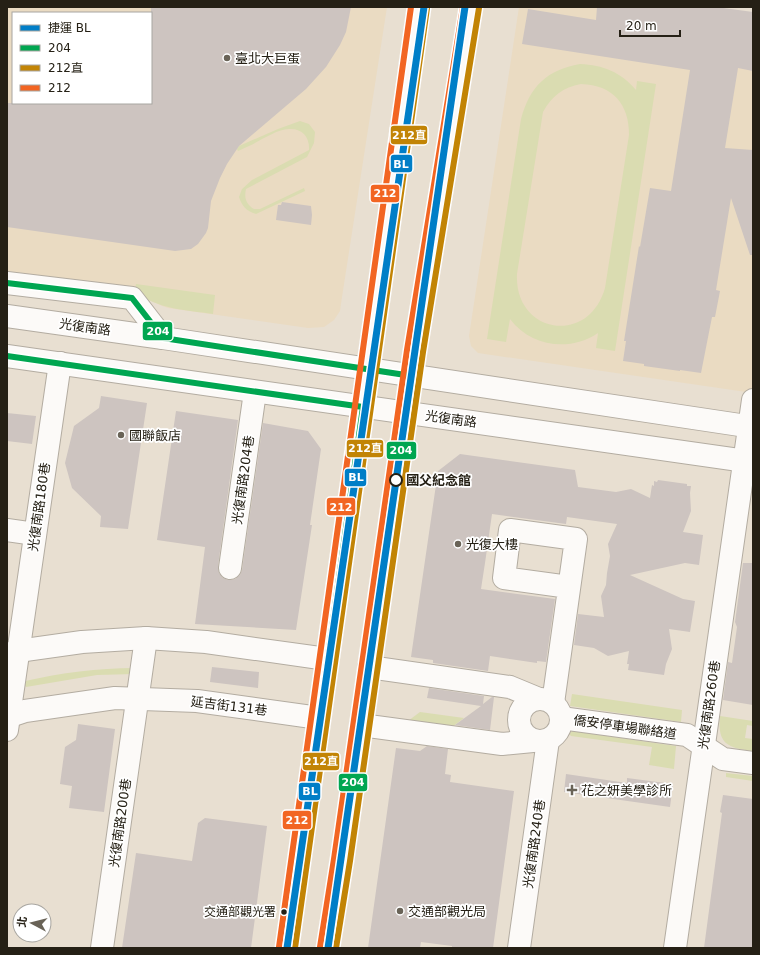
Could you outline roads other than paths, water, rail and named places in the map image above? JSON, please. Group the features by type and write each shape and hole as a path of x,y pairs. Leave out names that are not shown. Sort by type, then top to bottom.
{"main road":[{"path":"287,948 419,7"},
{"path":"328,948 406,413 471,7"},
{"path":"7,283 132,298 163,338"},
{"name":"光復南路","path":"7,316 163,338 751,427"},
{"name":"光復南路","path":"7,356 748,462"},
{"name":"光復南路180巷","path":"13,653 35,534 60,363"},
{"name":"光復南路204巷","path":"230,568 255,392"},
{"name":"光復南路260巷","path":"675,948 704,746 748,462 753,400"},
{"path":"7,530 35,534"},
{"path":"541,741 527,738 519,725 518,717 525,704 532,700 551,707 569,587"},
{"path":"13,653 82,642 146,638 206,642 328,659"},
{"path":"138,699 146,638"},
{"name":"延吉街131巷","path":"8,721 13,653"},
{"name":"僑安停車場聯絡道","path":"369,668 510,687 551,707 687,735 723,759 753,763"},
{"name":"延吉街131巷","path":"8,721 25,711 115,698 197,701 319,718"},
{"name":"光復南路200巷","path":"102,948 138,699"},
{"name":"僑安停車場聯絡道","path":"541,741 554,736 559,731 561,723 551,707"},
{"path":"361,725 502,744 541,741"},
{"name":"光復南路240巷","path":"519,948 541,741"}],"metro line":[{"name":"BL","path":"287,948 424,7"},
{"name":"BL","path":"328,948 465,7"}],"place":[{"name":"臺北大巨蛋","path":"227,58"},
{"name":"國聯飯店","path":"121,435"},
{"name":"國父紀念館","path":"396,480"},
{"name":"光復大樓","path":"458,544"},
{"name":"花之妍美學診所","path":"572,790"},
{"name":"交通部觀光局","path":"400,911"},
{"name":"交通部觀光署","path":"284,912"}]}
